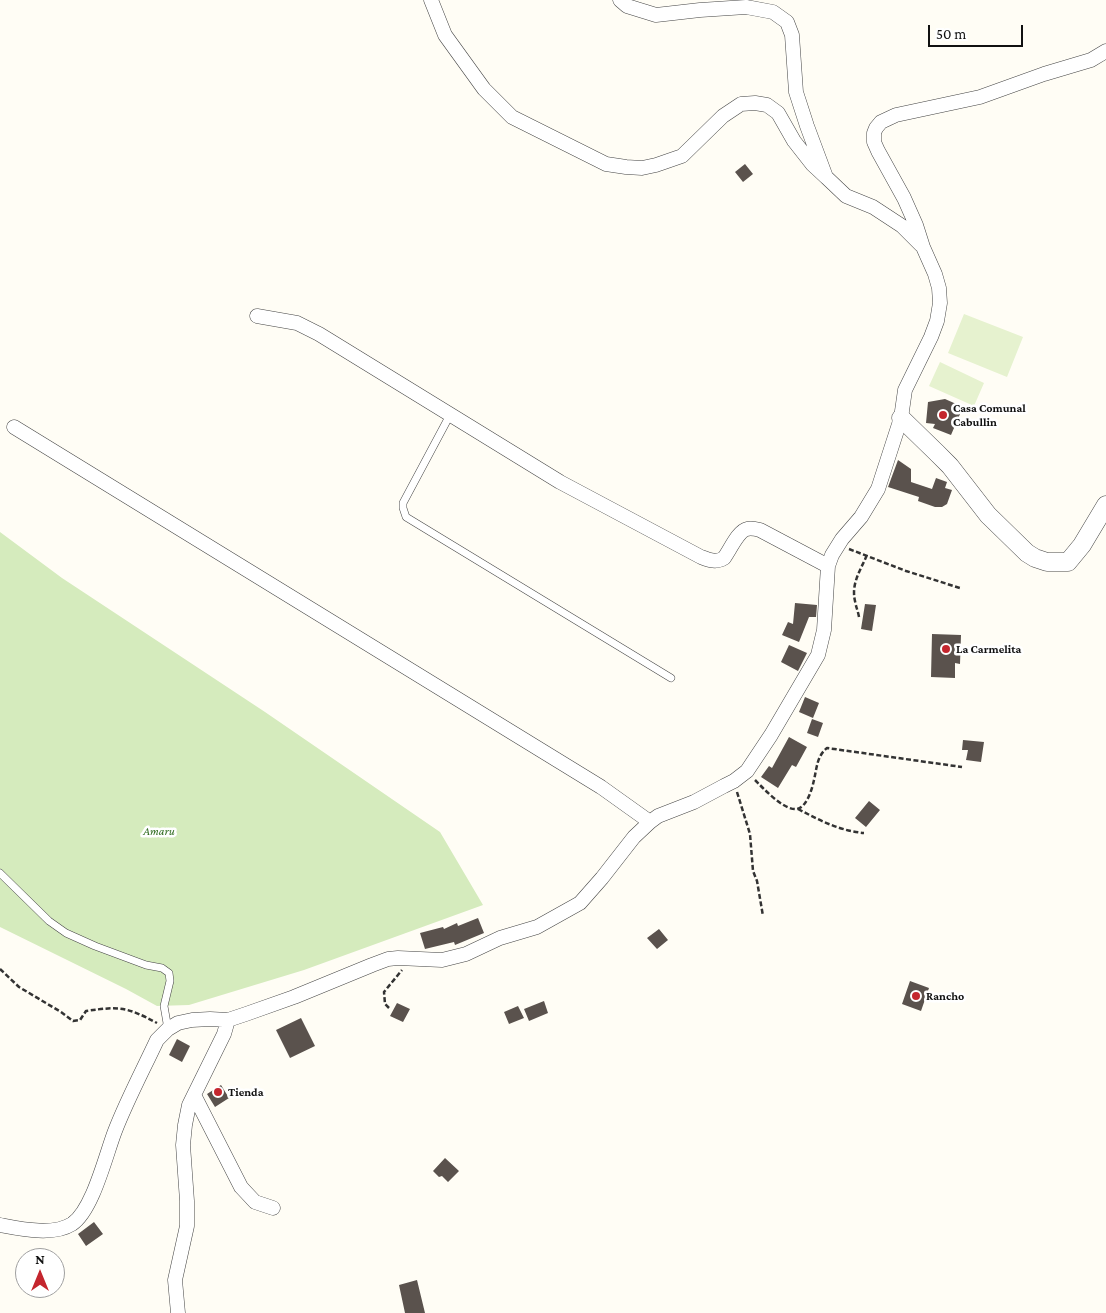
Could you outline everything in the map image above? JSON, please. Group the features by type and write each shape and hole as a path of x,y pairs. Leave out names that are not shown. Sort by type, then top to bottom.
{"street":[{"path":"431,0 445,35 484,89 512,117 606,164 642,168 682,156 723,116 741,104 755,103 767,105 778,113 794,141 812,164 846,196 873,207 902,226 923,247"},
{"path":"620,0 626,6 656,15 746,7 773,12 787,22 792,35 796,92 826,177"},
{"path":"0,1225 52,1231 71,1225 79,1217 102,1171 115,1131 156,1040 168,1029 178,1023 192,1020 228,1020 294,997 388,959 442,960 466,954 500,938 537,927 580,903 634,837 658,816 694,802 734,781 748,771 818,655 824,630 828,566 838,545 861,518 878,489 902,418 906,390 937,321 940,303 934,274 904,198 874,142 874,133 881,122 896,115 980,98 1044,74 1091,60 1106,51"},
{"path":"257,316 297,323 319,334 560,482 701,557 712,561 721,560 742,532 746,529 752,529 760,530 828,566"},
{"path":"902,418 950,466 988,515 1027,553 1035,558 1047,562 1068,562 1082,545 1106,505"},
{"path":"14,427 601,787 650,822"},
{"path":"178,1313 175,1280 187,1226 185,1125 189,1105 224,1034 228,1020"},
{"path":"194,1095 240,1187 254,1202 273,1208"}],"lane":[{"path":"450,415 403,503 406,518 671,678"},
{"path":"0,873 49,921 66,933 137,962 162,968 169,973 170,980 164,1006 168,1029"}],"path":[{"path":"838,545 906,571 960,588"},
{"path":"859,617 855,603 855,580 867,556"},
{"path":"798,809 804,804 812,788 818,762 822,752 827,748 962,767"},
{"path":"748,771 779,802 798,809 822,822 852,832 864,833"},
{"path":"734,781 750,834 753,872 757,881 763,916"},
{"path":"389,1008 385,1004 384,992 412,960"},
{"path":"0,969 19,987 73,1021 80,1020 86,1011 108,1007 122,1008 136,1012 168,1029"}],"green space":[{"path":"964,314 1023,337 1007,377 948,353"},
{"path":"940,362 984,383 974,406 929,386"},
{"name":"Amaru","path":"0,532 62,578 265,712 440,832 483,905 304,970 189,1005 157,1006 0,927"}],"building":[{"path":"745,164 753,174 743,182 735,172"},
{"name":"Casa Comunal Cabullin","path":"945,399 963,407 951,435 933,428 935,424 926,423 928,402"},
{"path":"898,460 911,469 911,482 932,489 936,478 947,482 945,488 952,490 947,504 942,507 935,507 918,501 919,497 888,487"},
{"path":"795,603 817,605 816,617 809,617 799,642 782,635 788,622 793,624"},
{"path":"865,604 876,605 872,631 861,629"},
{"name":"La Carmelita","path":"932,634 961,635 960,664 955,663 955,678 931,677"},
{"path":"789,645 807,653 798,671 781,662"},
{"path":"805,697 819,703 813,718 799,712"},
{"path":"812,719 823,723 818,737 807,733"},
{"path":"789,737 807,747 796,767 792,765 778,788 761,777 769,766 772,768"},
{"path":"963,740 984,742 981,762 966,760 968,750 962,750"},
{"path":"869,801 880,810 866,827 855,818"},
{"path":"478,918 484,933 455,945 454,942 425,949 420,933 443,927 444,929 457,923 458,926"},
{"path":"659,929 668,940 657,949 647,938"},
{"name":"Rancho","path":"910,981 929,988 921,1011 902,1004"},
{"path":"544,1001 548,1013 529,1021 524,1009"},
{"path":"397,1003 410,1009 403,1022 390,1016"},
{"path":"518,1006 524,1018 509,1024 504,1012"},
{"path":"301,1018 315,1046 290,1058 276,1030"},
{"path":"177,1039 190,1046 182,1062 169,1055"},
{"path":"221,1085 229,1098 215,1107 207,1094"},
{"path":"445,1158 459,1171 448,1182 433,1171"},
{"path":"94,1222 103,1234 86,1246 78,1234"},
{"path":"417,1280 425,1313 405,1313 399,1285"}],"place":[{"name":"Casa Comunal Cabullin","path":"943,415"},
{"name":"La Carmelita","path":"946,649"},
{"name":"Rancho","path":"916,996"},
{"name":"Tienda","path":"218,1092"}]}
